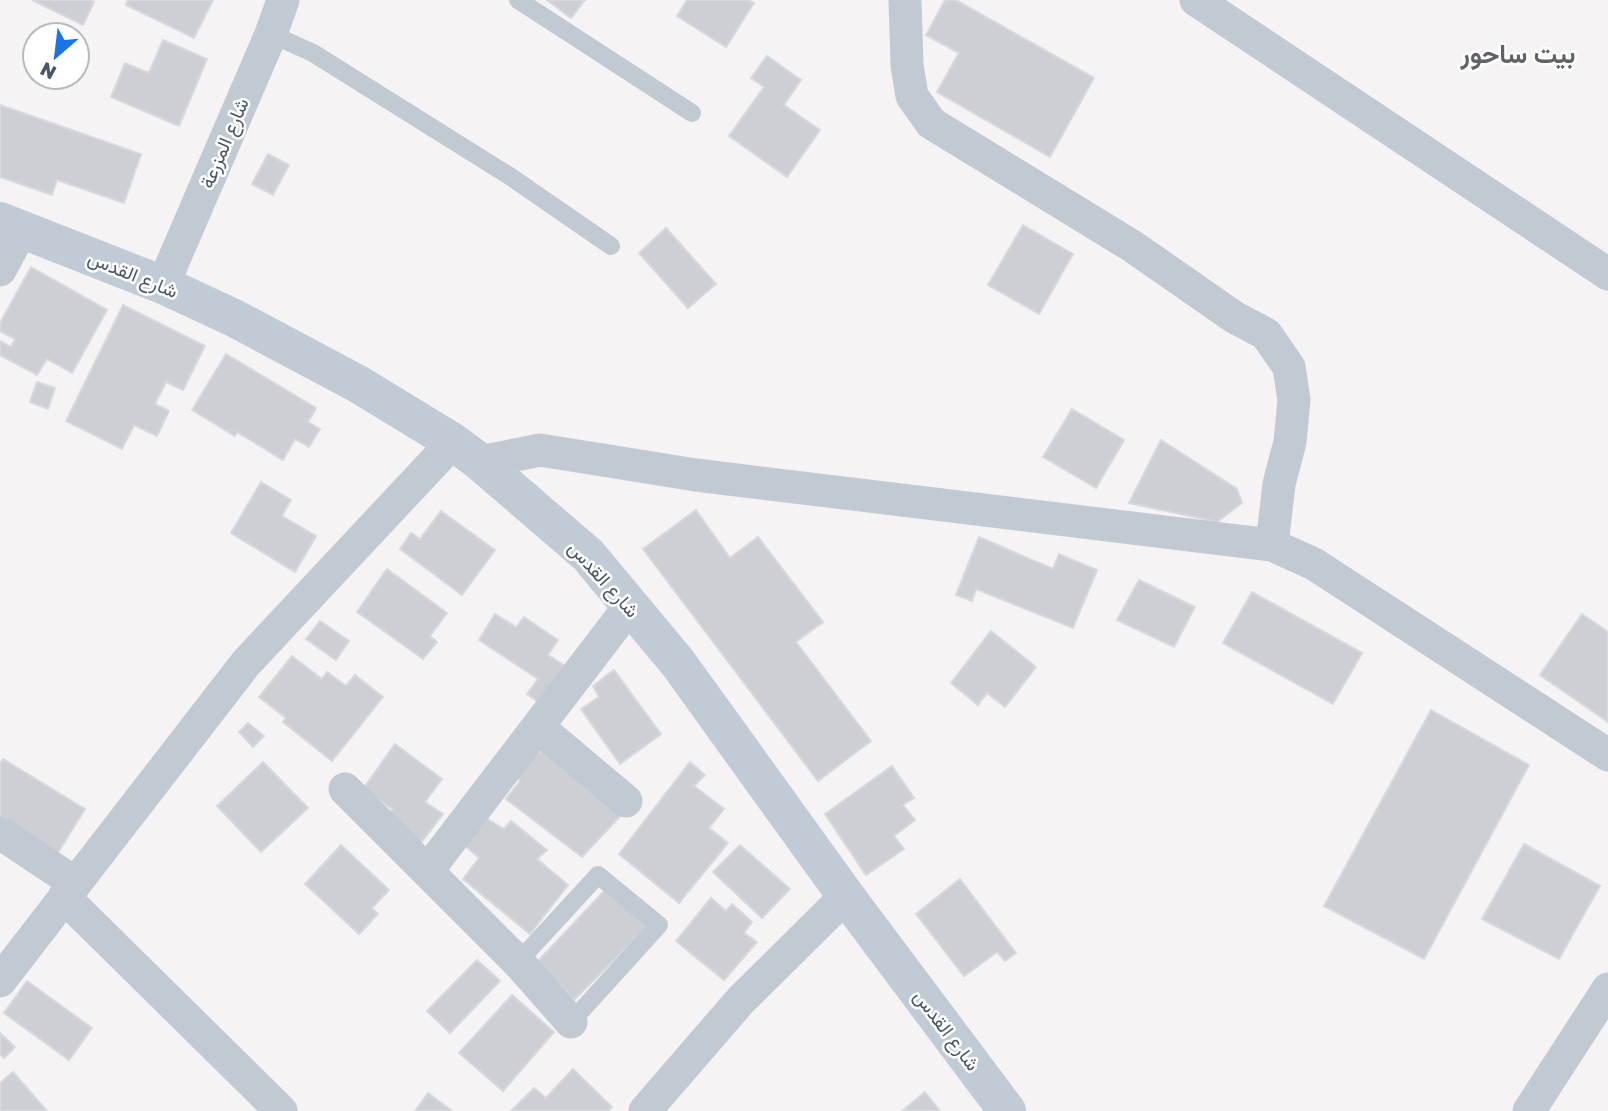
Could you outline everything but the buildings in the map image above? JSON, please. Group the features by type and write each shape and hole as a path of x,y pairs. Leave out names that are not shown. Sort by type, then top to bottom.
{"main road":[{"name":"شارع القدس","path":"11,225 163,285 234,318 358,384 467,452 588,555 678,663 846,896 1007,1111"}],"street":[{"name":"شارع المزرعة","path":"163,285 271,34 283,0"},
{"path":"905,0 907,65 912,96 931,123 1132,246 1234,317 1266,334 1289,367 1294,400 1290,442 1279,484 1272,545"},
{"path":"1196,0 1608,274"},
{"path":"0,270 11,225"},
{"path":"0,981 246,663 467,452 540,450 709,477 1272,545 1314,564 1608,755"},
{"path":"428,870 630,606"},
{"path":"538,727 626,801"},
{"path":"345,789 518,962 571,1022"},
{"path":"0,833 70,890 281,1111"},
{"path":"645,1111 740,1001 846,896"},
{"path":"1529,1111 1608,989"}],"lane":[{"path":"518,0 692,113"},
{"path":"271,34 313,53 508,175 611,246"},
{"path":"518,962 598,874 659,925 571,1022"}],"district":[{"name":"بيت ساحور","path":"1518,54"}]}
